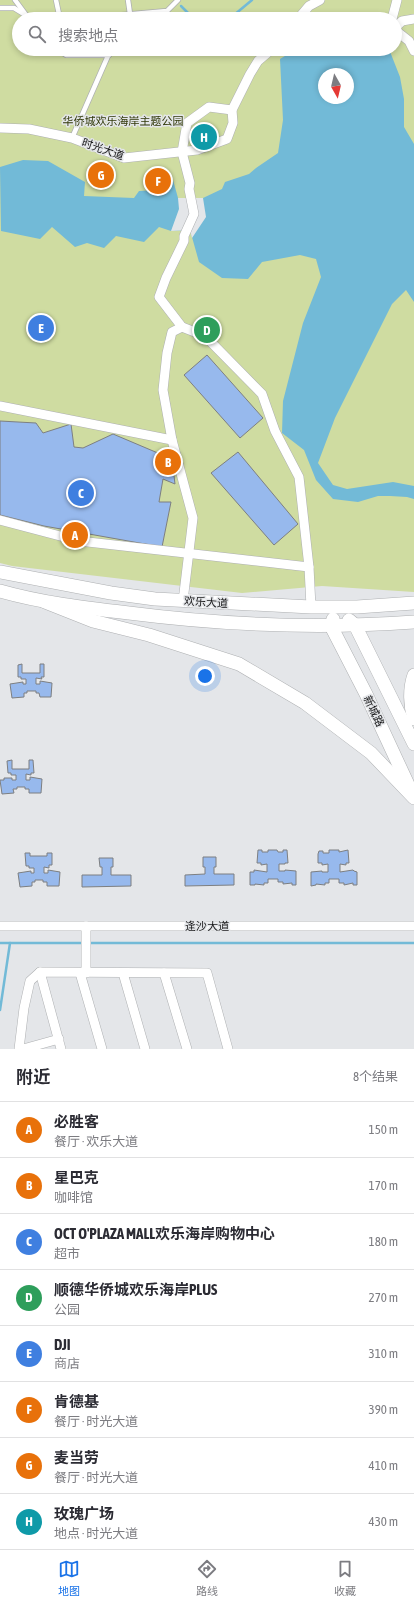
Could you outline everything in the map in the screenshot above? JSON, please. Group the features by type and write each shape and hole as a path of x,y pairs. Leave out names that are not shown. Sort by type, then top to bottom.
{"street":[{"path":"304,12 309,6 320,0"},
{"path":"394,12 397,0"},
{"path":"402,21 414,19"},
{"path":"402,35 409,41 414,51"},
{"path":"264,56 258,61 232,110 209,107 187,123 182,152 190,183 189,189 194,214 184,236 184,241 166,278 159,297 182,327 205,336 262,394 275,431 299,477 309,567 311,607"},
{"name":"时光大道","path":"0,128 29,129 72,138 124,158 197,150 227,139 233,123 232,110"},
{"path":"182,327 172,332 167,353 163,390 172,440 192,518 183,601"},
{"path":"0,406 172,440"},
{"path":"0,520 79,541 189,552 309,567"},
{"name":"欢乐大道","path":"0,572 111,593 183,601 311,607 414,603"},
{"name":"欢乐大道","path":"0,591 45,602 167,618 258,624 330,626 414,622"},
{"path":"45,602 93,621 149,635 239,664 305,703 365,749 414,798"},
{"path":"258,624 259,605"},
{"path":"330,626 338,607"},
{"name":"新城路","path":"338,607 355,625 408,719 414,744"},
{"name":"新城路","path":"330,626 346,653 414,798"},
{"path":"378,720 380,707 386,707 408,719 411,709 412,682 414,675"},
{"name":"逢沙大道","path":"0,926 86,930 414,926"},
{"path":"86,930 86,958 83,973 102,1049"},
{"path":"40,972 61,1049"},
{"path":"19,1049 24,1008 30,981 40,972 207,973 228,1049"},
{"path":"123,973 145,1049"},
{"path":"164,973 186,1049"},
{"path":"23,1049 58,1039"}],"lane":[{"path":"15,0 24,12"},
{"path":"56,0 59,12"},
{"path":"128,0 130,12"},
{"path":"155,12 167,11 178,0"},
{"path":"0,8 14,8 20,12"},
{"path":"72,138 109,56"}],"green space":[{"name":"华侨城欢乐海岸主题公园","path":"0,0 414,0 414,592 322,586 242,593 12,566 0,563"}],"water":[{"path":"285,56 392,56 400,77 404,99 404,127 414,144 414,302 406,290 392,304 335,418 318,463 333,485 347,489 393,482 414,486 414,499 407,497 378,496 358,502 333,499 316,480 304,450 282,433 283,401 303,323 321,277 316,259 300,255 262,262 248,279 222,278 199,262 190,230 171,231 159,227 144,242 116,236 104,248 87,243 75,247 52,227 40,239 1,231 0,167 23,160 48,161 85,182 84,196 134,198 139,191 159,190 173,180 178,198 203,198 222,189 225,182 249,174 278,153 283,120 280,59"}],"pier":[{"path":"178,198 203,198 206,217 192,238 190,230 171,231 179,209"}],"building":[{"path":"207,355 263,418 240,438 184,375"},
{"path":"0,421 36,423 43,433 71,424 74,447 83,448 113,434 172,459 175,484 163,479 159,502 171,502 162,547 44,526 0,515"},
{"path":"238,452 298,524 274,545 211,473"},
{"path":"22,664 22,673 40,673 40,664 44,664 44,677 41,677 42,679 36,678 36,684 40,684 40,681 52,683 51,697 40,697 39,693 36,693 36,691 27,691 27,693 24,693 24,697 12,698 10,684 23,682 23,684 26,684 26,679 21,679 21,677 18,677 18,665"},
{"path":"12,760 12,769 29,769 29,760 33,760 34,773 31,773 31,775 26,774 26,780 30,780 30,777 42,779 41,793 29,793 29,789 25,789 25,787 17,787 17,789 13,789 14,793 2,794 0,780 4,780 4,778 12,778 12,780 16,780 16,775 11,775 11,773 8,773 7,761"},
{"path":"258,850 262,850 262,852 277,850 278,852 283,852 283,850 287,850 288,863 279,864 279,871 296,871 296,885 292,885 292,883 283,884 283,882 278,882 278,879 268,879 268,883 264,883 264,885 250,885 250,872 254,872 254,870 267,872 267,864 261,865 261,863 257,863"},
{"path":"329,850 339,850 339,852 348,850 349,863 346,863 346,865 340,864 340,872 353,870 357,872 357,885 353,885 353,883 344,885 344,883 339,883 339,879 329,879 329,883 325,883 325,885 316,884 311,886 311,872 328,872 328,864 322,865 322,863 318,863 318,854 319,851 329,853"},
{"path":"25,853 30,853 30,856 47,856 47,853 52,853 52,865 49,865 49,868 44,867 44,873 48,873 48,870 60,872 59,886 47,886 47,882 43,882 43,880 35,880 35,882 32,882 32,886 20,887 18,873 31,871 31,873 34,873 34,868 29,868 29,866 26,866"},
{"path":"203,857 216,857 214,874 234,874 234,885 185,886 185,875 205,874"},
{"path":"99,858 113,858 111,875 131,875 131,886 82,887 82,875 102,875 102,867 100,867"}],"waterway":[{"path":"238,12 252,0"},
{"path":"181,6 187,12"},
{"path":"0,943 84,943"},
{"path":"0,1010 10,943"},
{"path":"89,943 414,943"}],"place":[{"name":"玫瑰广场","path":"204,137"},
{"name":"麦当劳","path":"101,175"},
{"name":"肯德基","path":"158,181"},
{"name":"DJI","path":"41,328"},
{"name":"顺德华侨城欢乐海岸PLUS","path":"207,330"},
{"name":"星巴克","path":"168,462"},
{"name":"OCT O'PLAZA MALL欢乐海岸购物中心","path":"81,493"},
{"name":"必胜客","path":"75,535"}]}
